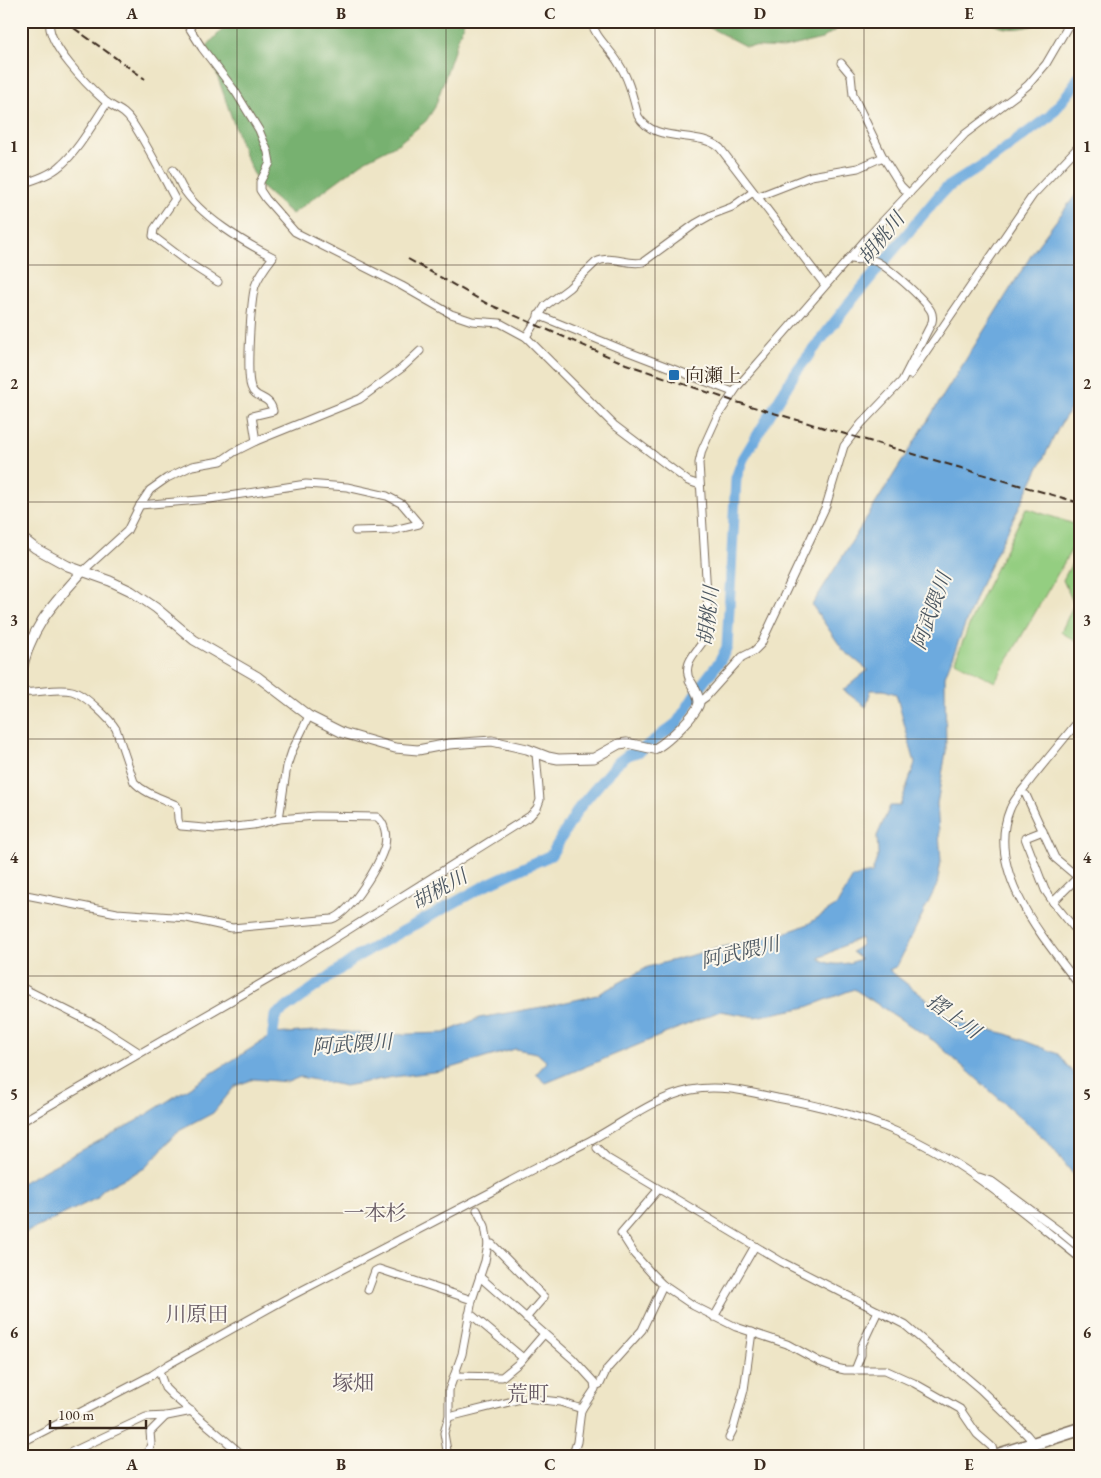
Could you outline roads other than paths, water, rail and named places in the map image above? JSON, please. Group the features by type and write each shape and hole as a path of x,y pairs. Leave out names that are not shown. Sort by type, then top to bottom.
{"highway":[{"path":"1017,1457 1080,1429"},
{"path":"993,1456 1080,1438"}],"street":[{"path":"50,21 52,38 65,58 85,82 108,103 118,108 131,121 174,199 154,229 153,236 198,270 218,282"},
{"path":"185,21 235,91 259,130 268,152 270,163 260,182 260,190 295,232 402,286 451,314 472,321 500,323 526,337 614,426 688,481 700,485"},
{"path":"591,21 597,37 615,57 623,70 638,116 644,124 656,131 706,140 717,146 825,285"},
{"path":"21,537 35,548 82,572 110,581 131,591 156,608 194,640 258,677 309,716 343,733 401,749 418,750 449,744 492,741 558,759 594,758 619,744 627,743 654,749 682,726 694,713 695,691 687,675 687,664 706,639 709,627 700,463 702,450 716,417 733,392 825,285 908,194 970,129 1016,96 1028,85 1046,64 1072,21"},
{"path":"842,63 851,75 853,95 883,157 908,194"},
{"path":"21,184 44,176 59,167 71,154 108,103"},
{"path":"695,691 706,697 742,656 754,651 761,644 826,506 844,446 861,424 911,374 1033,195 1080,145"},
{"path":"526,337 545,306 569,288 601,259 612,258 636,263 643,262 696,224 755,194 811,176 858,168 883,157"},
{"path":"173,170 182,186 207,213 232,235 274,257 256,283 252,312 249,372 251,387 255,394 266,398 272,405 273,411 252,416 256,441"},
{"path":"849,258 875,261 919,296 932,313 933,317 930,326 902,381"},
{"path":"538,315 733,392"},
{"path":"22,672 28,647 49,608 82,572 127,531 150,490 167,478 192,466 221,461 256,441 360,399 402,368 420,350"},
{"path":"140,505 210,499 306,484 347,487 387,496 402,504 419,524 394,530 355,531"},
{"path":"21,692 72,691 91,704 116,729 134,782 141,788 176,805 178,822 181,826 216,829 253,825 279,819 316,816 377,817 382,821 385,837 382,851 360,892 336,918 232,928 187,918 117,913 21,894"},
{"path":"279,819 287,766 309,716"},
{"path":"1080,719 1010,808 1003,839 1016,891 1028,914 1080,986"},
{"path":"21,1122 280,972 530,816 537,808 540,800 536,754"},
{"path":"1026,795 1054,858 1079,877 1053,902"},
{"path":"1043,831 1026,838 1040,878 1053,902 1080,935"},
{"path":"21,987 98,1026 140,1053"},
{"path":"21,1443 158,1371 291,1296 591,1140 666,1098 689,1091 713,1087 725,1088 800,1102 896,1131 938,1153 970,1174 1080,1258"},
{"path":"597,1148 607,1158 658,1190 782,1262 900,1321 980,1389 1023,1431 1034,1448"},
{"path":"970,1174 994,1182 1080,1248"},
{"path":"658,1190 621,1233 635,1255 663,1285 687,1302 714,1317 787,1344 829,1366 845,1370 885,1370 914,1382 958,1407 977,1434 992,1447 993,1456"},
{"path":"448,1457 444,1433 449,1417 449,1390 462,1354 472,1300 488,1244 485,1226 477,1210"},
{"path":"488,1244 492,1244 544,1297 526,1318"},
{"path":"714,1317 755,1246"},
{"path":"368,1290 375,1271 380,1269 472,1300"},
{"path":"480,1277 572,1359 594,1382 596,1389 582,1409 577,1442 572,1457"},
{"path":"595,1386 601,1383 607,1369 642,1330 663,1285"},
{"path":"855,1370 861,1355 861,1347 878,1311"},
{"path":"469,1314 523,1358"},
{"path":"729,1438 744,1390 752,1332"},
{"path":"454,1376 502,1377 523,1358 544,1334"},
{"path":"158,1371 165,1388 245,1457"},
{"path":"449,1417 525,1398 560,1402 582,1409"},
{"path":"61,1457 146,1417 167,1416 192,1411"},
{"path":"146,1457 151,1444 150,1432 167,1416"}],"water":[{"name":"阿武隈川","path":"1080,189 1080,394 1060,425 981,584 945,676 946,752 937,804 941,861 937,885 897,966 889,970 956,1022 1007,1034 1058,1054 1080,1082 1080,1183 1048,1142 934,1041 854,989 807,1007 755,1017 720,1011 546,1083 536,1074 547,1062 537,1053 515,1049 441,1071 345,1086 300,1077 288,1082 254,1079 235,1086 213,1113 177,1132 145,1168 103,1189 97,1198 21,1235 21,1183 136,1121 274,1034 327,1030 377,1035 444,1033 479,1018 597,995 648,967 726,946 784,934 808,924 837,905 853,877 872,873 878,855 877,836 890,806 900,806 915,763 896,694 884,690 871,690 866,707 843,690 868,670 843,650 812,605 1037,246","holes":["861,938 861,945 852,952 861,959 856,961 834,964 819,958"]}],"waterway":[{"name":"胡桃川","path":"271,1050 275,1016 358,956 488,884 551,855 579,808 616,764 628,755 640,751 677,723 720,661 727,647 736,478 743,459 795,373 848,305 945,189 989,161 1050,116 1080,75"}],"railway":[{"path":"64,21 145,79"},
{"path":"408,259 486,303 626,364 733,401 1080,503"}],"place":[{"name":"向瀬上","path":"674,375"}],"district":[{"name":"一本杉","path":"375,1212"},
{"name":"川原田","path":"197,1313"},
{"name":"塚畑","path":"353,1382"},
{"name":"荒町","path":"528,1393"}],"water label":[{"name":"摺上川","path":"954,1016"}]}
